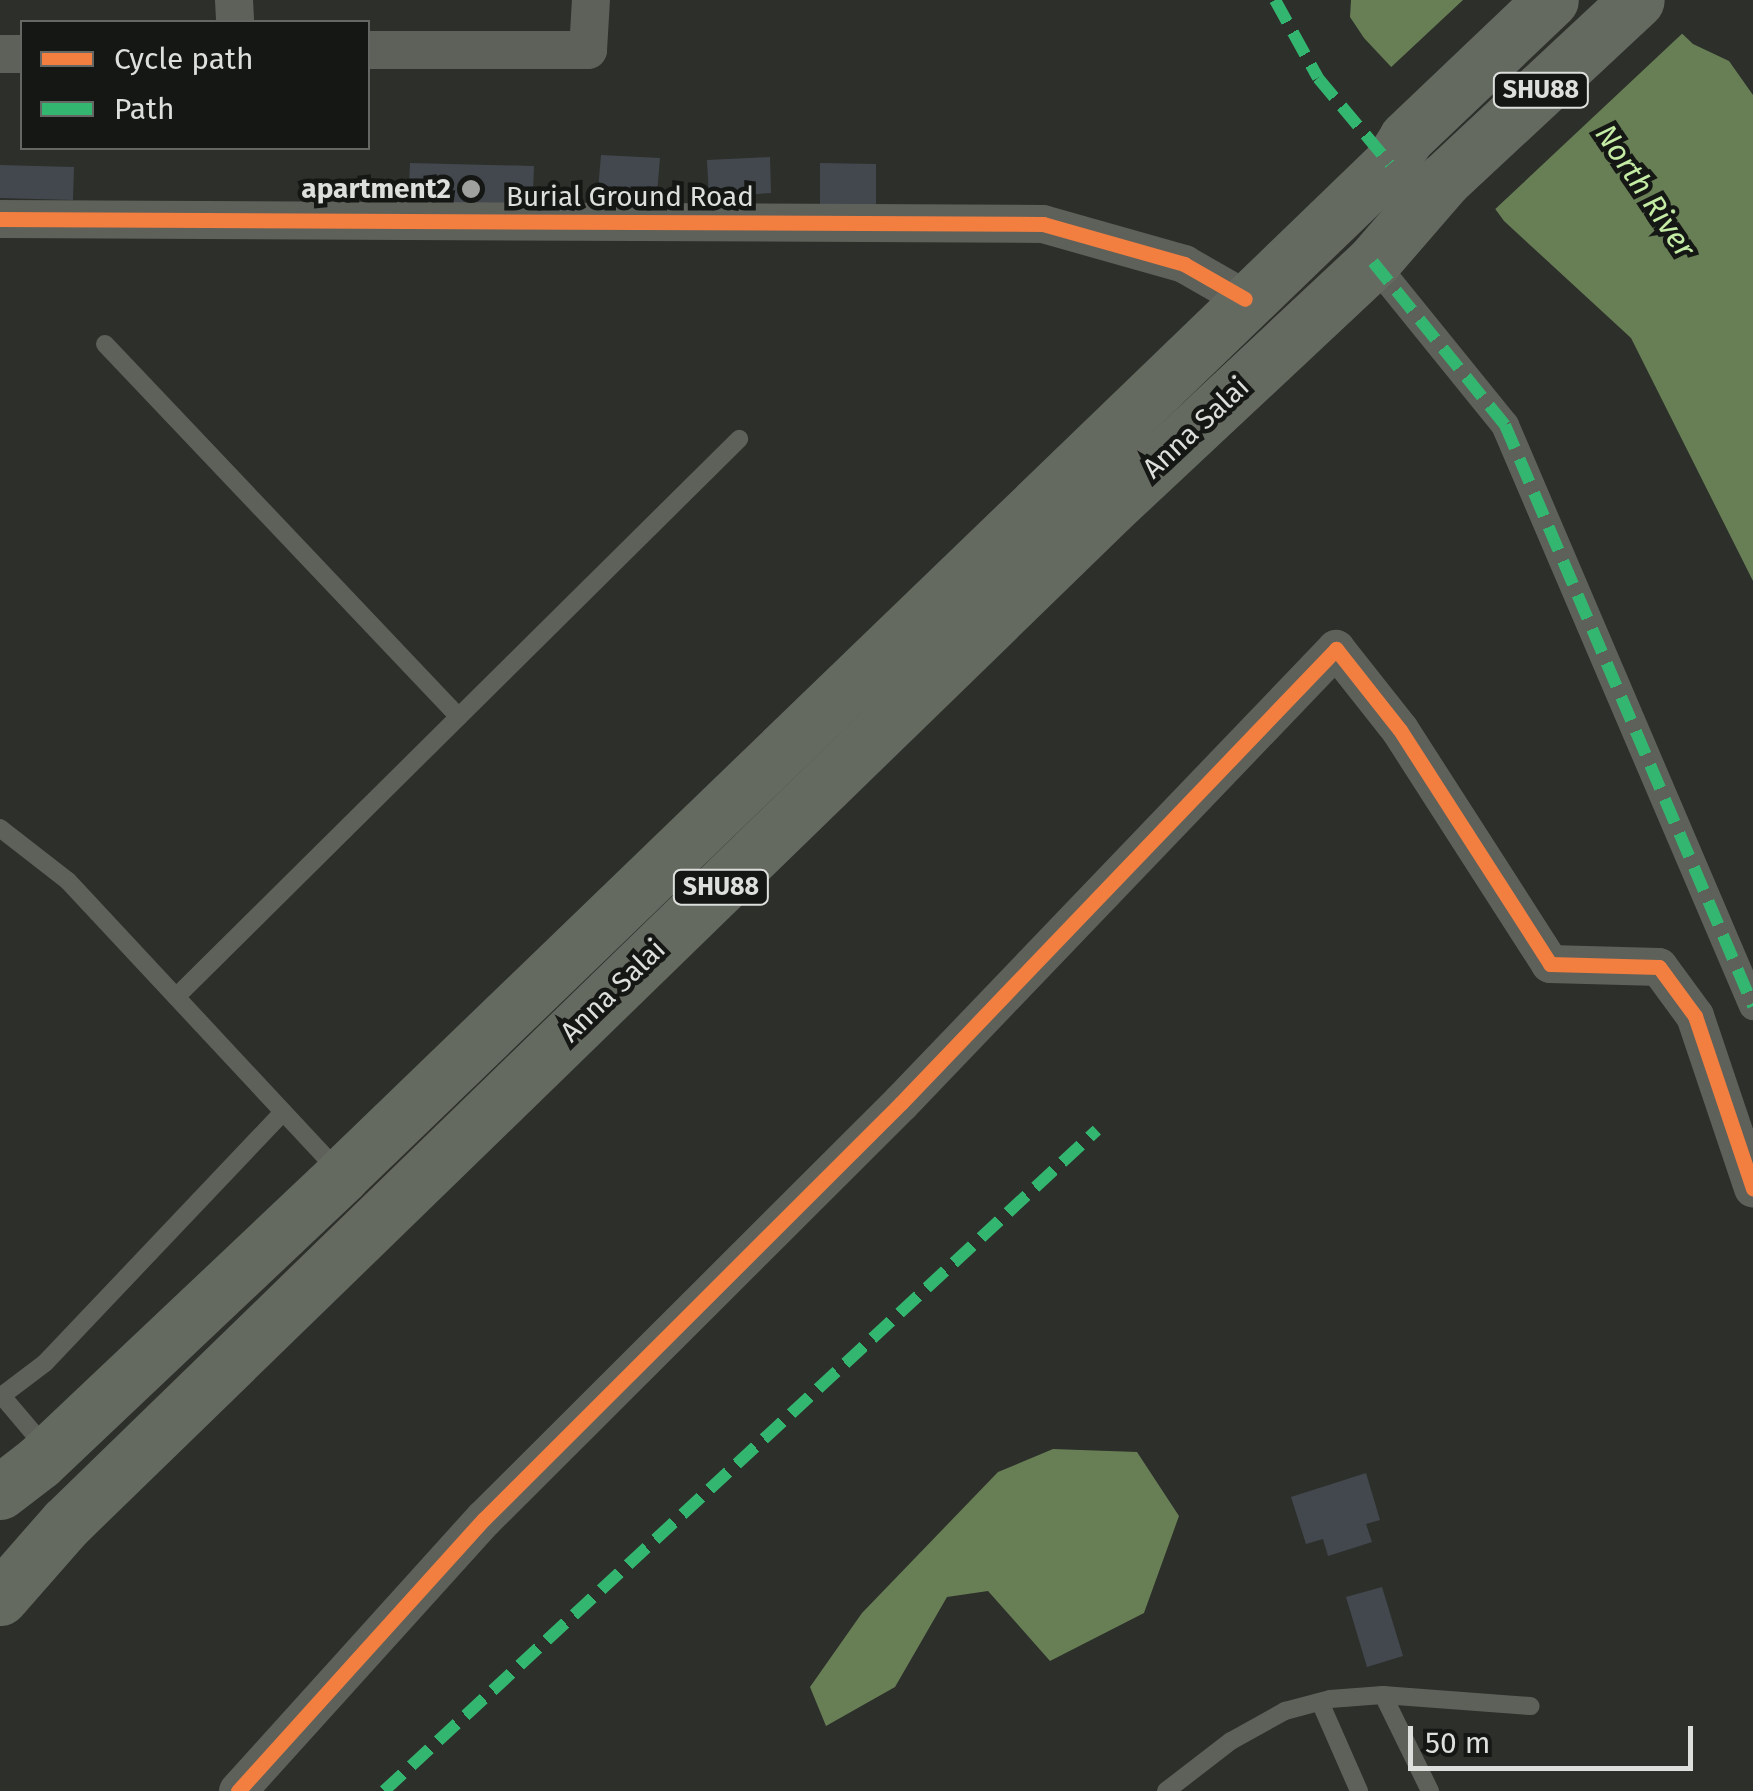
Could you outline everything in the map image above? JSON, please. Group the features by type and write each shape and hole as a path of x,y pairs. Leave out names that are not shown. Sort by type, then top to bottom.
{"main road":[{"name":"Anna Salai","path":"0,1492 49,1452 342,1175 1245,299 1390,164 1406,138 1552,0"},
{"name":"Anna Salai","path":"0,1598 66,1523 1110,508 1373,262 1445,179 1637,0"}],"street":[{"path":"370,50 588,50 591,0"},
{"name":"Burial Ground Road","path":"0,219 1043,224 1184,264 1245,299"},
{"path":"1373,262 1506,425 1753,1006"},
{"path":"238,1791 484,1519 902,1102 1336,649 1400,730 1550,964 1659,968 1695,1016 1753,1188"}],"lane":[{"path":"104,344 459,716"},
{"path":"176,997 739,439"},
{"path":"0,828 68,881 342,1175"},
{"path":"49,1452 1,1397 45,1363 283,1112"},
{"path":"1383,1696 1430,1791"},
{"path":"1166,1791 1244,1734 1285,1710 1383,1696 1531,1706"},
{"path":"1320,1702 1359,1791"}],"water":[{"name":"North River","path":"1351,0 1647,0 1693,44 1729,61 1753,95 1753,581 1631,338 1504,221 1394,70 1364,38 1350,17"},
{"path":"1053,1449 1137,1452 1179,1516 1144,1613 1050,1661 988,1591 947,1597 895,1687 826,1726 810,1687 862,1613 998,1472"}],"pier":[{"path":"1463,0 1654,0 1686,30 1491,213 1423,111 1387,71"}],"building":[{"path":"601,155 660,158 657,194 598,190"},
{"path":"770,157 771,193 709,197 707,160"},
{"name":"apartment2","path":"410,163 534,166 532,216 408,213"},
{"path":"820,163 876,164 876,207 820,206"},
{"path":"0,165 74,167 73,200 0,198"},
{"path":"1366,1473 1380,1520 1366,1524 1372,1542 1328,1556 1323,1539 1306,1544 1291,1497"},
{"path":"1382,1587 1403,1656 1367,1667 1346,1597"}],"marked path":[{"path":"1275,0 1318,78 1390,164"},
{"path":"1373,262 1505,425 1753,1006"},
{"path":"384,1791 1097,1130"}],"cycle path":[{"path":"0,219 1043,224 1184,264 1245,299"},
{"path":"238,1791 484,1519 901,1103 1336,649 1400,730 1550,964 1659,967 1695,1016 1753,1188"}],"place":[{"name":"apartment2","path":"471,189"}]}
